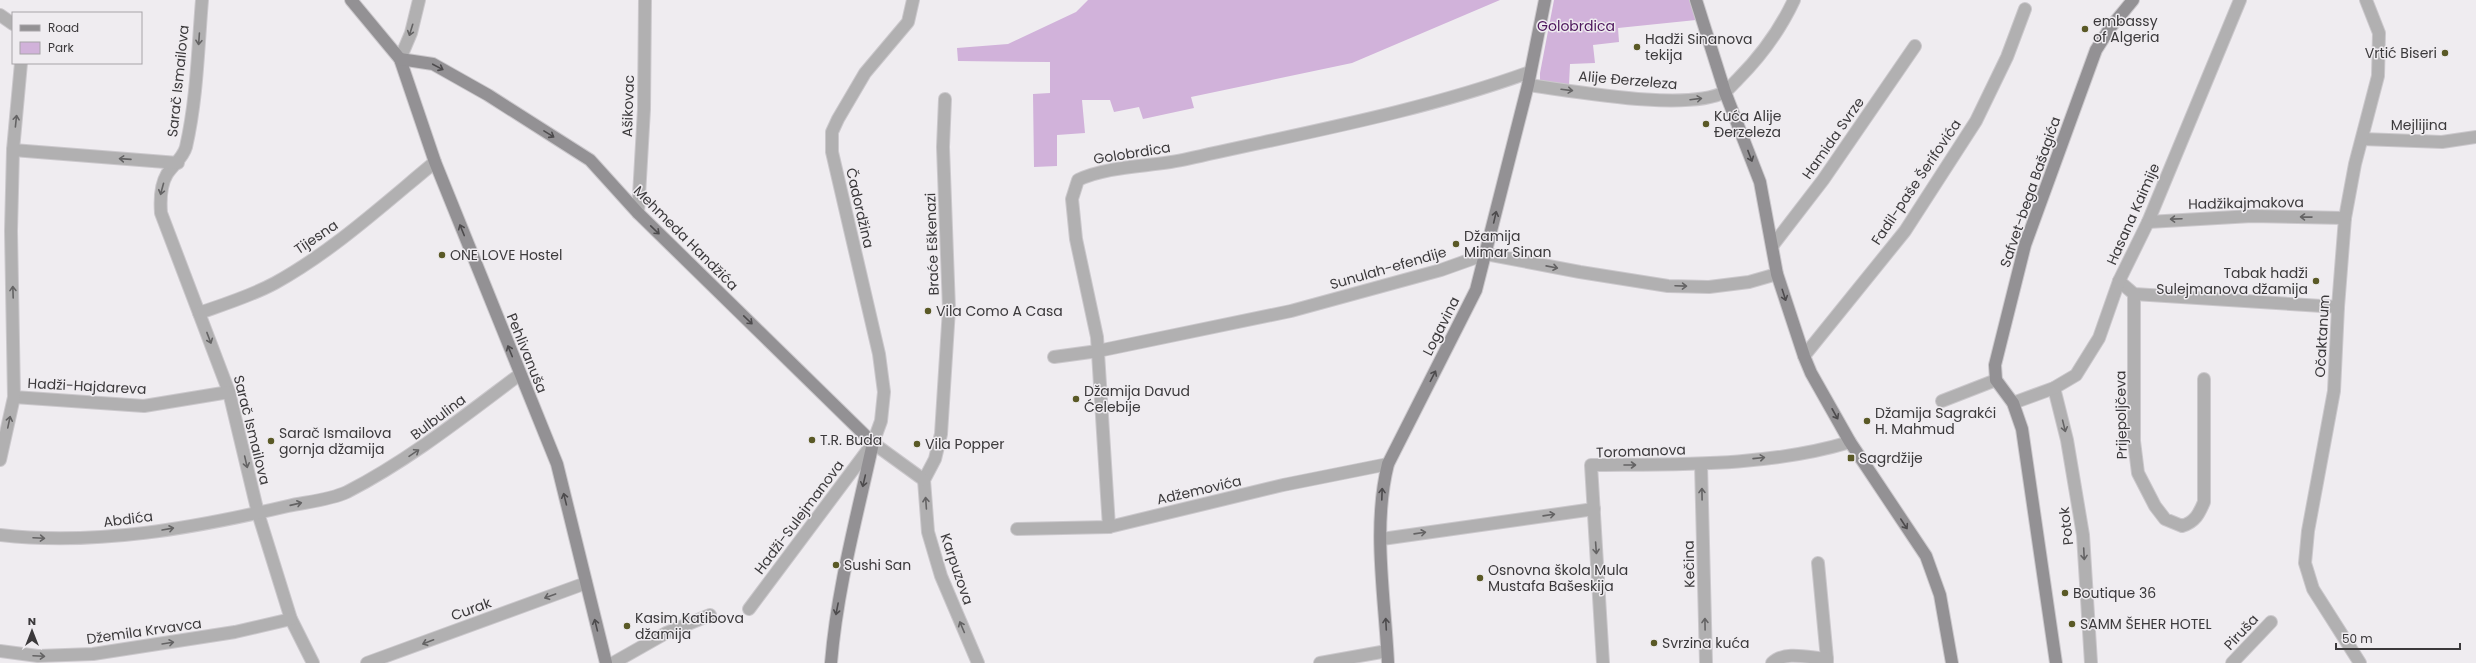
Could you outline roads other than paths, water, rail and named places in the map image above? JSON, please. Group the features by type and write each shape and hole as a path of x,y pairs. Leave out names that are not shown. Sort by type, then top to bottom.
{"street":[{"name":"Sarač Ismailova","path":"202,0 196,74 186,148 178,163 167,174 161,188 161,213 229,392 258,513 291,619 313,663"},
{"path":"351,0 400,60 411,34 419,0"},
{"name":"Ašikovac","path":"638,213 644,109 645,0"},
{"name":"Čadordžina","path":"873,443 881,421 884,392 879,354 832,152 832,132 865,73 908,22 913,0"},
{"name":"Logavina","path":"1387,657 1382,539 1382,488 1388,464 1476,290 1528,86 1546,0"},
{"path":"1696,0 1725,92 1760,182 1778,274 1804,356 1850,442 1926,556 1940,595 1952,663"},
{"path":"1725,92 1763,50 1783,23 1794,0"},
{"name":"Safvet-bega Bašagića","path":"1996,380 1995,365 1998,348 2025,245 2096,50 2110,28 2133,0"},
{"name":"Hasana Kaimije","path":"2013,403 2054,388 2076,375 2099,338 2119,281 2148,222 2240,0"},
{"name":"Očaktanum","path":"2360,663 2313,589 2305,563 2308,531 2334,391 2338,306 2345,218 2362,139 2378,76 2379,33 2366,0"},
{"name":"Fadil-paše Šerifovića","path":"1804,356 1905,231 1976,121 2007,57 2025,9"},
{"path":"0,16 12,23"},
{"name":"Hamida Svrze","path":"1773,245 1823,180 1915,46"},
{"name":"Pehlivanuša","path":"400,60 435,162 519,375 557,464 606,663"},
{"name":"Mehmeda Handžića","path":"400,60 432,64 488,95 590,160 638,213 873,443 924,480"},
{"path":"0,460 14,397 15,360 11,231 13,150 21,64"},
{"name":"Golobrdica","path":"1109,527 1098,351 1076,239 1072,199 1078,180 1092,174 1161,165 1381,116 1498,84 1530,72"},
{"name":"Alije Đerzeleza","path":"1528,86 1655,100 1698,99 1725,92"},
{"name":"Braće Eškenazi","path":"924,480 936,459 941,434 950,309 943,147 945,99"},
{"name":"Mejlijina","path":"2362,139 2442,142 2476,137"},
{"path":"13,150 178,163"},
{"name":"Tijesna","path":"199,313 253,294 276,282 346,236 435,162"},
{"name":"Hadžikajmakova","path":"2148,222 2252,216 2345,218"},
{"path":"1486,254 1580,272 1668,286 1709,287 1749,282 1778,274"},
{"name":"Sunulah-efendije","path":"1054,357 1098,351 1291,311 1441,270 1486,254"},
{"path":"2119,281 2134,294 2338,306"},
{"name":"Prijepoljčeva","path":"2134,294 2134,441 2138,473 2154,506 2165,519 2182,526 2192,523 2200,513 2204,502 2204,379"},
{"name":"Bulbulina","path":"258,513 345,493 413,454 519,375"},
{"path":"1942,401 1996,380 2013,403 2022,429 2029,471 2046,609 2056,663"},
{"name":"Potok","path":"2054,388 2067,440 2083,535 2090,616 2091,663"},
{"name":"Hadži-Hajdareva","path":"14,397 144,406 229,392"},
{"name":"Toromanova","path":"1594,509 1590,465 1701,464 1823,450 1850,442"},
{"path":"831,663 834,625 843,577 873,443"},
{"name":"Hadži-Sulejmanova","path":"749,609 873,443"},
{"name":"Adžemovića","path":"1016,529 1109,527 1283,485 1388,464"},
{"name":"Kečina","path":"1701,464 1706,663"},
{"name":"Karpuzova","path":"924,480 928,532 939,569 978,663"},
{"path":"1382,539 1594,509 1603,663"},
{"name":"Abdića","path":"0,535 66,540 134,535 258,513"},
{"path":"1772,663 1777,658 1785,656 1827,661 1818,563"},
{"name":"Curak","path":"367,663 586,583"},
{"path":"612,663 666,633 710,615"},
{"name":"Džemila Krvavca","path":"0,651 38,656 92,654 235,632 291,619"},
{"name":"Piruša","path":"2232,663 2271,622"},
{"path":"1320,663 1387,657"}],"place":[{"name":"embassy of Algeria","path":"2085,29"},
{"name":"Hadži Sinanova tekija","path":"1637,47"},
{"name":"Vrtić Biseri","path":"2445,53"},
{"name":"Kuća Alije Đerzeleza","path":"1706,124"},
{"name":"Džamija Mimar Sinan","path":"1456,244"},
{"name":"ONE LOVE Hostel","path":"442,255"},
{"name":"Tabak hadži Sulejmanova džamija","path":"2316,281"},
{"name":"Vila Como A Casa","path":"928,311"},
{"name":"Džamija Davud Ćelebije","path":"1076,399"},
{"name":"Džamija Sagrakći H. Mahmud","path":"1867,421"},
{"name":"T.R. Buda","path":"812,440"},
{"name":"Sarač Ismailova gornja džamija","path":"271,441"},
{"name":"Vila Popper","path":"917,444"},
{"name":"Sagrdžije","path":"1851,458"},
{"name":"Sushi San","path":"836,565"},
{"name":"Osnovna škola Mula Mustafa Bašeskija","path":"1480,578"},
{"name":"Boutique 36","path":"2065,593"},
{"name":"SAMM ŠEHER HOTEL","path":"2072,624"},
{"name":"Kasim Katibova džamija","path":"627,626"},
{"name":"Svrzina kuća","path":"1654,643"}]}
